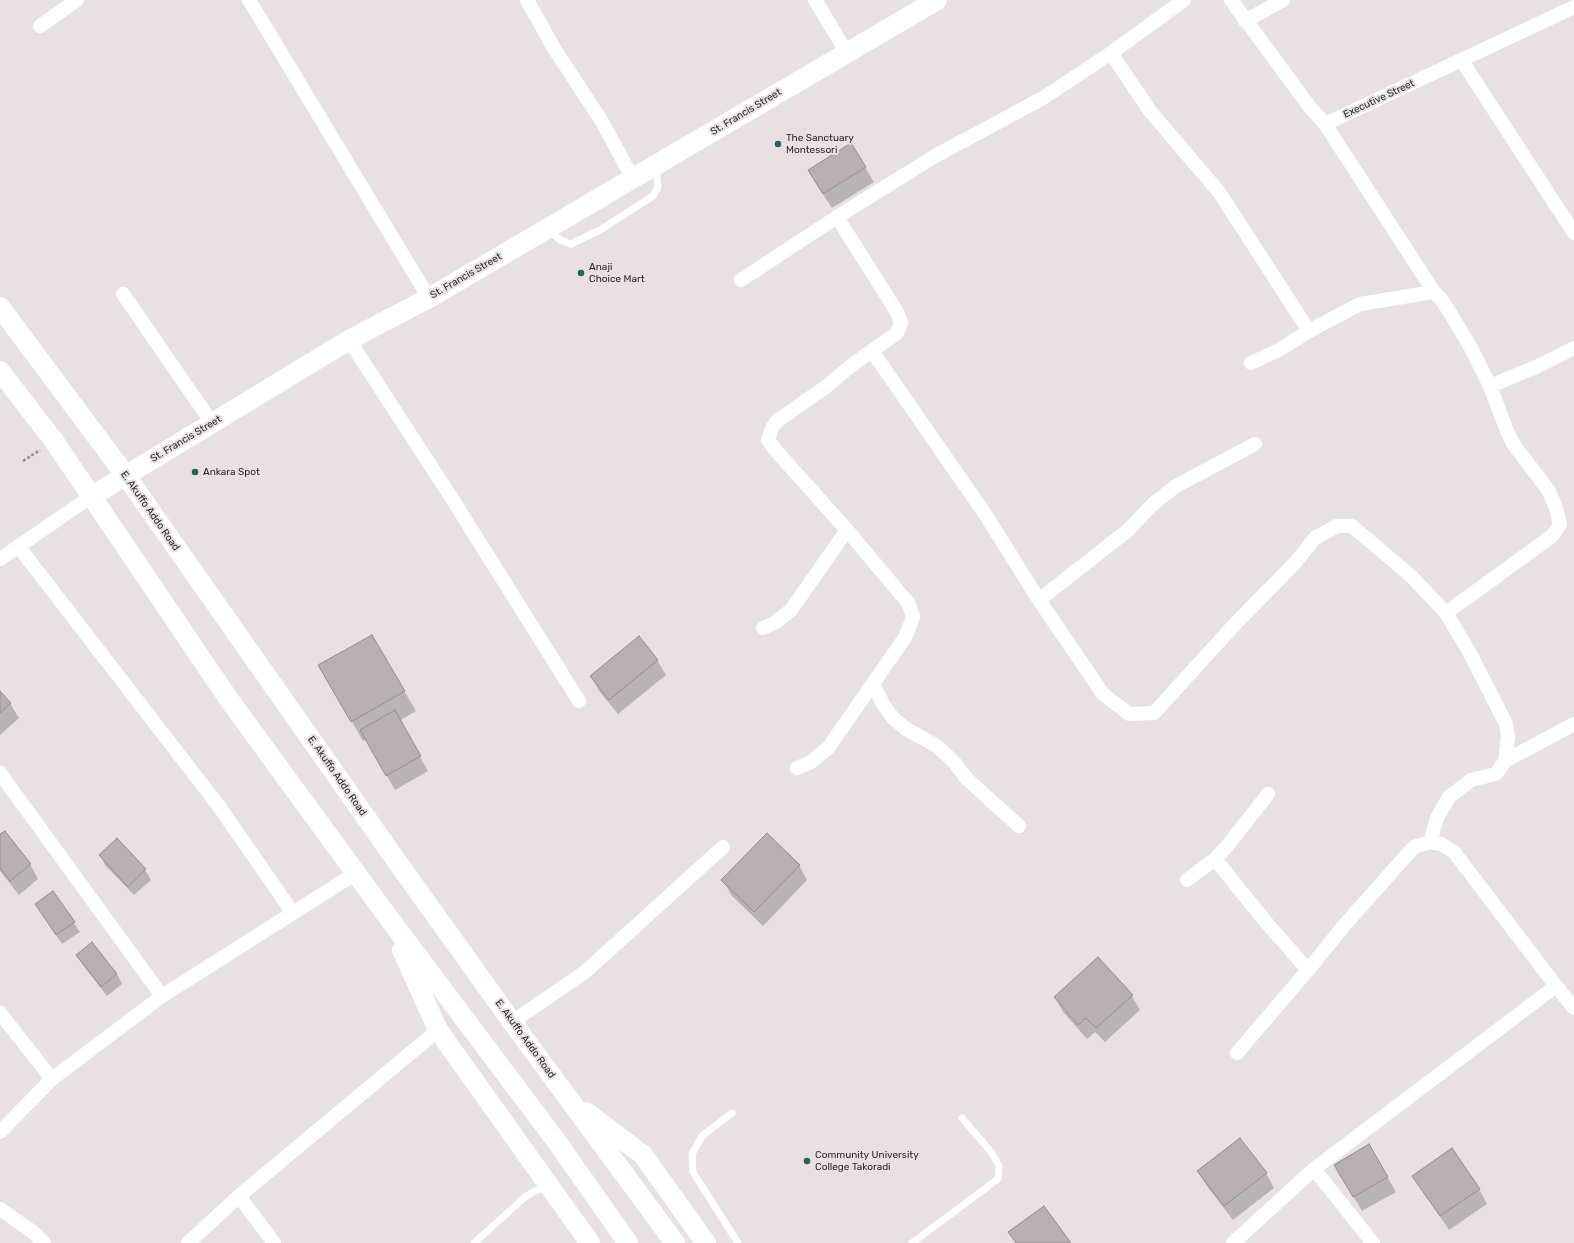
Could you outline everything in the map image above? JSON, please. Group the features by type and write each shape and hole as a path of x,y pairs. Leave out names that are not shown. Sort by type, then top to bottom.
{"main road":[{"name":"St. Francis Street","path":"92,496 349,340 429,298 937,0"},
{"name":"E. Akuffo Addo Road","path":"0,307 126,476 393,856 512,1022 675,1243"},
{"path":"0,371 54,440 230,701 388,917 557,1142 628,1243"},
{"path":"388,917 438,1030 590,1243"},
{"path":"569,1100 643,1155 706,1243"}],"street":[{"path":"40,26 77,0"},
{"path":"249,0 429,298"},
{"path":"527,0 555,50 601,120 633,179"},
{"path":"815,0 847,53"},
{"path":"741,280 837,217 935,156 1043,98 1111,53 1184,0"},
{"path":"1231,0 1309,106 1325,124 1434,292 1452,316 1471,348 1490,386 1507,431 1514,445 1549,491 1556,508 1560,525 1552,536 1446,613"},
{"path":"1246,21 1283,0"},
{"name":"Executive Street","path":"1325,124 1462,61 1574,7"},
{"path":"1111,53 1150,111 1219,192 1309,331"},
{"path":"1462,61 1574,233"},
{"path":"797,768 811,762 828,748 906,636 913,617 910,604 768,440 772,428 777,421 827,386 852,365 897,333 901,323 897,312 837,217"},
{"path":"1251,363 1279,350 1309,331 1360,304 1434,292"},
{"path":"123,294 212,423"},
{"path":"349,340 451,497 579,700"},
{"path":"1490,386 1536,368 1574,348"},
{"path":"872,351 985,514 1103,694 1128,714 1154,713 1235,624 1295,563 1315,538 1337,526 1352,526 1411,576 1446,613 1506,724 1508,737 1505,761"},
{"path":"1040,600 1127,531 1153,504 1176,486 1255,444"},
{"name":"St. Francis Street","path":"0,559 92,496"},
{"path":"763,628 776,622 791,610 847,530"},
{"path":"18,546 218,805 293,913"},
{"path":"873,684 883,704 893,718 906,729 937,746 954,762 967,779 1019,826"},
{"path":"1430,842 1437,818 1449,797 1471,780 1496,774 1505,761 1574,724"},
{"path":"0,772 162,996"},
{"path":"1187,880 1215,859 1228,846 1268,794"},
{"path":"1237,1053 1348,921 1414,847 1430,842 1441,844 1454,852 1574,1008"},
{"path":"512,1022 585,972 723,847"},
{"path":"1215,859 1308,970"},
{"path":"0,1132 52,1079 162,996 356,873"},
{"path":"1233,1243 1314,1169 1556,986"},
{"path":"0,1013 52,1079"},
{"path":"188,1243 239,1196 438,1030"},
{"path":"1314,1169 1372,1243"},
{"path":"239,1196 274,1243"},
{"path":"0,1209 32,1232 44,1243"}],"lane":[{"path":"548,229 560,240 571,244 600,230 653,196 658,187 656,165"},
{"path":"732,1113 702,1136 692,1154 693,1172 738,1243"},
{"path":"912,1243 998,1179 999,1166 992,1153 962,1118"},
{"path":"474,1243 525,1197 535,1190 550,1187"}],"building":[{"path":"851,143 866,167 823,194 808,170"},
{"path":"372,635 405,691 351,722 318,665"},
{"path":"639,636 658,660 609,700 590,676"},
{"path":"0,691 11,703 0,713"},
{"path":"395,710 421,756 386,776 360,730"},
{"path":"5,831 31,864 10,881 0,868 0,834"},
{"path":"767,833 800,865 754,912 721,880"},
{"path":"117,838 146,869 128,887 99,855"},
{"path":"53,891 75,922 56,935 35,904"},
{"path":"92,942 117,974 101,987 76,955"},
{"path":"1098,957 1133,995 1096,1028 1086,1018 1078,1025 1054,997"},
{"path":"1240,1138 1267,1173 1224,1206 1197,1171"},
{"path":"1369,1144 1388,1177 1353,1197 1334,1165"},
{"path":"1452,1148 1480,1189 1440,1216 1412,1176"},
{"path":"1044,1206 1071,1243 1016,1243 1008,1232"}],"place":[{"name":"The Sanctuary Montessori","path":"778,144"},
{"name":"Anaji Choice Mart","path":"581,273"},
{"name":"Ankara Spot","path":"195,472"},
{"name":"Community University College Takoradi","path":"807,1161"}]}
